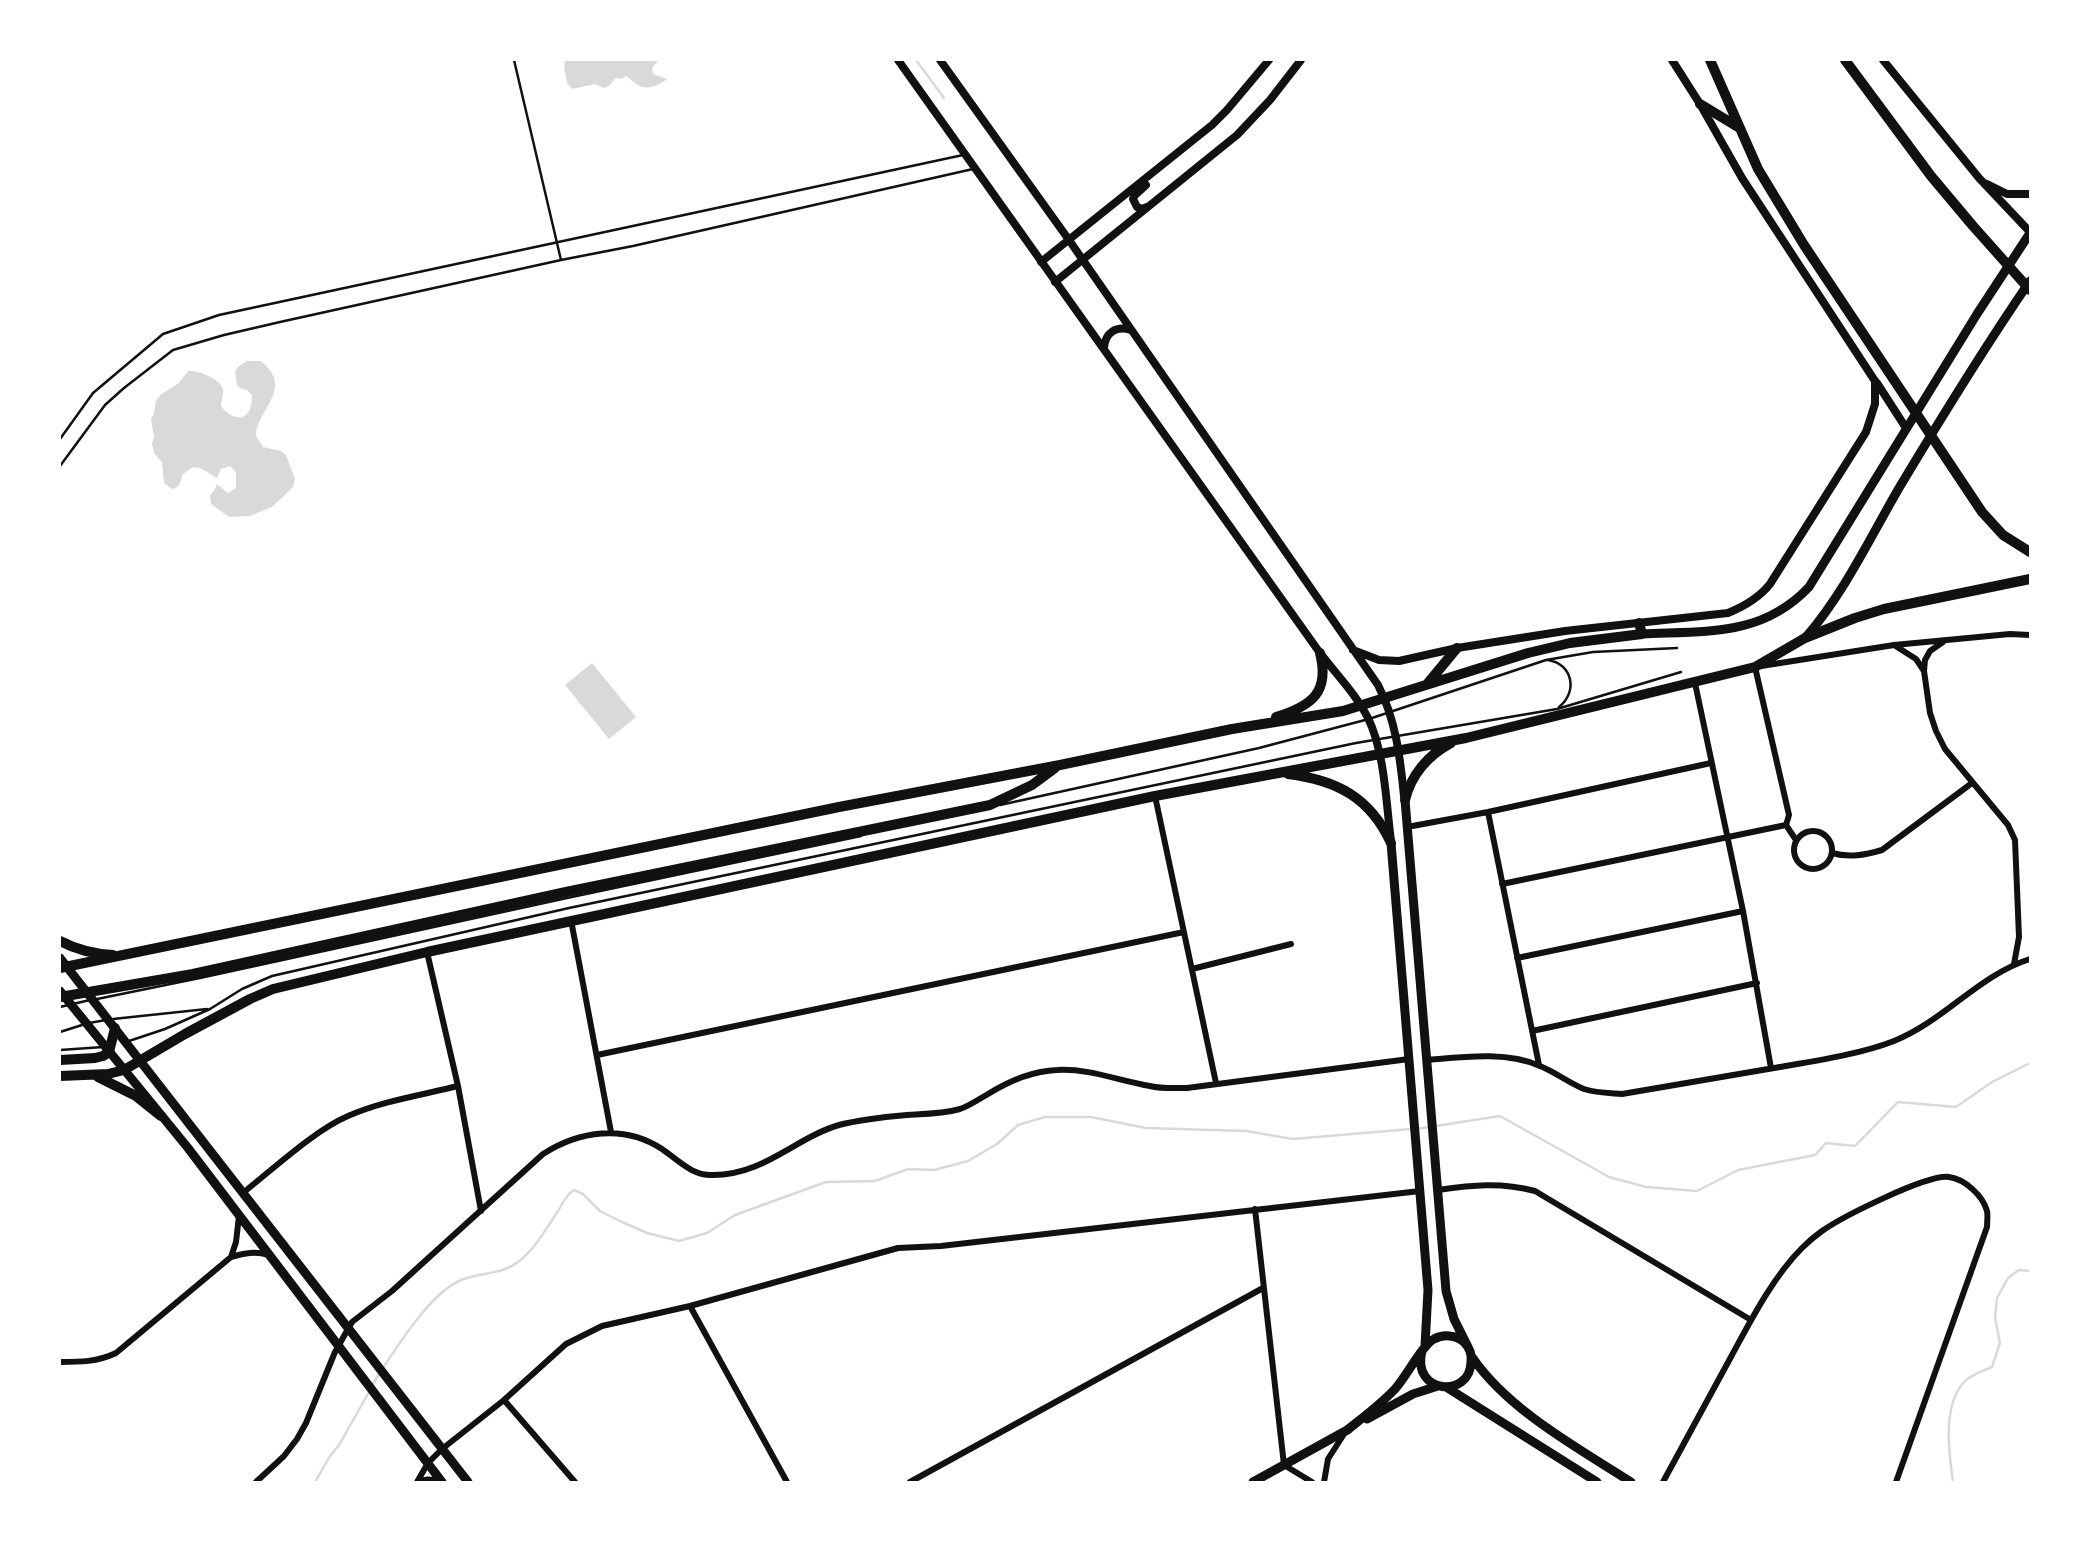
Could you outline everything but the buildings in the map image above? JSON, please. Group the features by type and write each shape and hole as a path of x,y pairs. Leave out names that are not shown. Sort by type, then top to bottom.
{"main road":[{"path":"1710,60 1758,169 1804,245 1982,512 2003,535 2031,552"},
{"path":"1845,60 1931,176 2031,290"},
{"path":"1700,104 1738,127"},
{"path":"63,968 839,807 1232,729 1343,711 1528,653 1570,643 1642,634 1720,630 1743,627 1765,619 1793,603 1809,587 1977,314 2031,233"},
{"path":"1805,638 1832,603 1923,448 2031,281"},
{"path":"60,1076 94,1075 124,1070 185,1034 273,989 571,920 1155,796 1466,737 1755,667 1805,638 1884,609 2031,579"},
{"path":"1639,623 1642,634"},
{"path":"1427,685 1457,648"},
{"path":"1232,729 1292,712 1311,702 1322,677 1320,653"},
{"path":"1253,1482 1413,1394 1463,1381 1472,1365 1470,1352 1454,1319 1446,1291 1405,800 1414,778 1429,758 1449,744 1466,737"},
{"path":"64,997 90,996 566,892 990,804 1032,785 1060,765"},
{"path":"1277,772 1323,780 1349,792 1376,816 1391,843 1428,1290 1424,1349 1420,1366 1422,1372 1432,1383 1597,1482"},
{"path":"60,941 96,954 142,952"},
{"path":"60,958 63,968 90,996 468,1482"},
{"path":"64,997 188,1148 441,1482"},
{"path":"60,1060 95,1058 108,1048 112,1024"},
{"path":"94,1075 129,1091 161,1116"},
{"path":"1346,1431 1394,1391 1435,1338 1447,1335 1459,1339 1489,1380 1523,1411 1631,1482"},
{"path":"419,1482 441,1482"}],"street":[{"path":"898,60 1369,719 1379,753 1391,843"},
{"path":"940,60 1069,240 1378,685 1391,712 1397,735 1405,800"},
{"path":"1041,261 1212,125 1269,60"},
{"path":"1055,282 1214,155 1252,121 1301,60"},
{"path":"1672,60 1742,178 1906,428"},
{"path":"1883,60 1979,178 2031,233"},
{"path":"1150,206 1139,209 1133,199 1154,178 1154,171"},
{"path":"1979,178 2007,194 2031,194"},
{"path":"1104,348 1106,338 1114,330 1131,330"},
{"path":"1353,650 1379,660 1399,661 1457,648 1565,631 1728,612 1743,607 1765,590 1866,432 1875,404 1875,381"},
{"path":"1786,825 1789,815 1755,667 1894,645 2010,634 2031,635"},
{"path":"1948,639 1930,651 1925,660 1930,713 1945,749 2008,825 2015,840 2019,937 2014,964"},
{"path":"1894,645 1916,659 1924,671"},
{"path":"1695,683 1743,911 1771,1069"},
{"path":"1407,827 1711,763"},
{"path":"1832,853 1843,856 1866,855 1882,850 1972,783"},
{"path":"1155,796 1216,1083"},
{"path":"1488,812 1539,1065"},
{"path":"1502,884 1786,825"},
{"path":"1786,825 1796,840"},
{"path":"1809,831 1819,831 1828,838 1832,853 1829,860 1819,868 1806,868 1795,860 1793,846 1799,836 1809,831"},
{"path":"1517,958 1743,911"},
{"path":"571,920 611,1132"},
{"path":"597,1055 1184,932"},
{"path":"1192,969 1291,944"},
{"path":"427,952 458,1086 481,1211"},
{"path":"1427,1060 1482,1056 1539,1065 1584,1089 1622,1094 1826,1059 1893,1041 1918,1029 2014,964 2031,959"},
{"path":"1532,1031 1757,983"},
{"path":"256,1482 284,1456 306,1423 338,1344 348,1328 543,1154 560,1143 580,1136 611,1132 633,1136 659,1147 692,1171 711,1176 761,1165 831,1127 857,1120 937,1114 962,1108 1007,1082 1036,1073 1082,1071 1153,1087 1188,1088 1409,1059"},
{"path":"244,1192 324,1129 348,1116 458,1086"},
{"path":"1664,1482 1751,1320 1802,1248 1822,1231 1843,1219 1916,1184 1938,1177 1949,1177 1973,1189 1987,1212 1987,1227 1896,1482"},
{"path":"1438,1190 1514,1185 1535,1191 1751,1320"},
{"path":"419,1482 428,1463 442,1449 504,1400 566,1344 602,1326 690,1306 898,1248 941,1246 1420,1191"},
{"path":"1255,1209 1284,1465 1312,1482"},
{"path":"231,1257 239,1216"},
{"path":"60,1362 88,1362 116,1353 231,1257 258,1252 269,1255"},
{"path":"910,1482 1263,1288"},
{"path":"690,1306 787,1482"},
{"path":"504,1400 575,1482"},
{"path":"1324,1482 1328,1459 1346,1431"}],"lane":[{"path":"514,60 561,260"},
{"path":"60,439 93,393 163,334 219,315 964,155"},
{"path":"60,466 106,405 173,350 246,329 974,169"},
{"path":"90,996 201,978 847,840 1259,748 1369,719 1546,660 1593,652 1677,648"},
{"path":"1546,660 1561,665 1570,678 1567,699 1556,709"},
{"path":"60,1050 108,1048 165,1029 210,1009 242,989 272,975 569,908 1376,739 1556,709 1681,672"},
{"path":"60,1007 64,997"},
{"path":"60,1032 86,1024 112,1024 120,1018 210,1009"}],"shaded area":[{"path":"565,60 659,60 652,68 653,74 667,79 647,88 639,86 626,76 615,78 604,88 595,84 572,89 567,83"},
{"path":"247,361 261,361 271,371 275,381 272,399 258,426 256,436 263,447 281,451 286,455 295,479 293,487 272,507 250,516 229,517 211,504 210,495 217,484 228,493 236,488 236,472 230,466 221,469 217,478 193,467 182,475 181,482 172,489 164,483 162,462 154,453 151,420 160,395 179,383 188,371 202,373 217,381 223,389 221,406 232,416 243,417 250,410 252,395 237,385 235,371"},
{"path":"592,663 636,717 609,739 565,685"}],"waterway":[{"path":"916,60 944,98"},
{"path":"383,1368 439,1295 461,1280 505,1269 518,1262 535,1245 566,1197 574,1190 583,1194 600,1211 620,1221 647,1233 679,1241 707,1233 735,1215 826,1182 875,1181 908,1169 934,1170 968,1161 997,1144 1018,1125 1045,1117 1091,1117 1146,1128 1246,1131 1293,1139 1423,1128 1500,1116 1609,1177 1646,1187 1697,1191 1738,1170 1815,1155 1826,1143 1855,1146 1898,1102 1956,1107 1992,1082 2030,1063"},
{"path":"1953,1482 1949,1430 1952,1404 1964,1382 1992,1367 2000,1343 1995,1318 1997,1298 2008,1278 2019,1270 2030,1271"},
{"path":"372,1386 379,1374"},
{"path":"315,1482 369,1392"}]}
